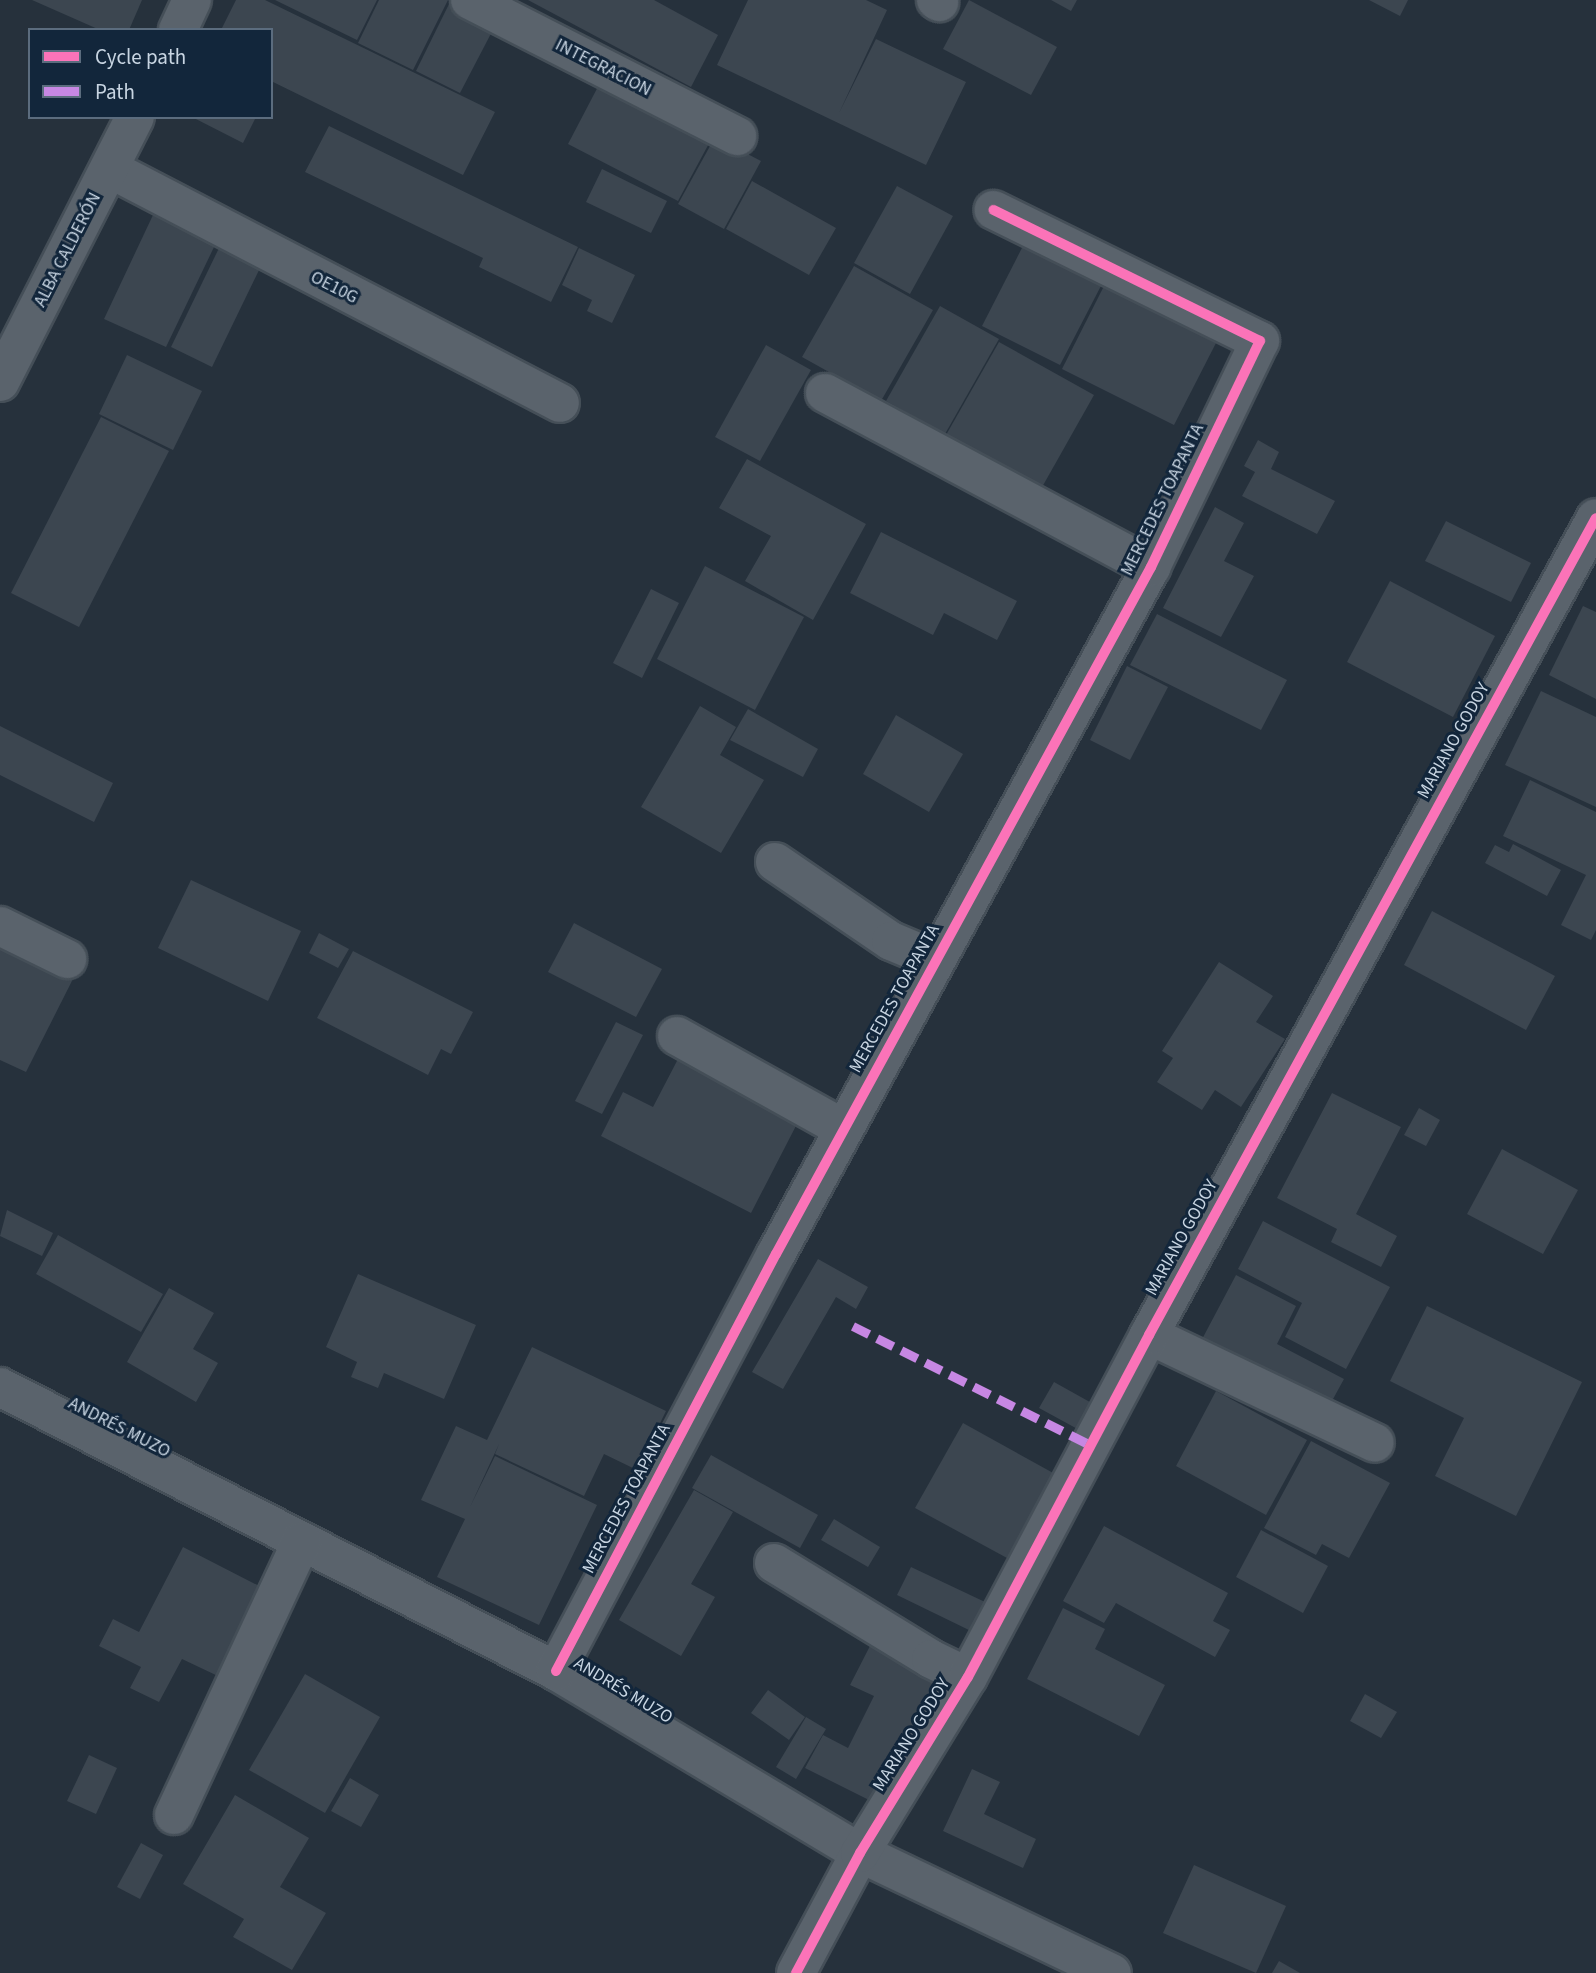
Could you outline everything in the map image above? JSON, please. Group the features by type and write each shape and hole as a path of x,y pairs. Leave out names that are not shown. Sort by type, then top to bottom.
{"street":[{"path":"179,28 192,0"},
{"name":"INTEGRACION","path":"470,0 737,135"},
{"name":"ALBA CALDERÓN","path":"0,382 134,119"},
{"name":"OE10G","path":"110,169 560,403"},
{"name":"MERCEDES TOAPANTA","path":"556,1671 844,1129 1151,567 1259,341 994,210"},
{"path":"825,393 1151,567"},
{"name":"MARIANO GODOY","path":"796,1973 860,1853 968,1677 1149,1335 1596,518"},
{"path":"775,862 891,941 936,960"},
{"path":"0,926 67,959"},
{"path":"677,1036 844,1129"},
{"path":"1149,1335 1375,1443"},
{"name":"ANDRÉS MUZO","path":"0,1387 556,1671 860,1853 1112,1973"},
{"path":"174,1815 302,1542"},
{"path":"775,1563 968,1677"}],"building":[{"path":"32,0 142,0 130,28 95,28"},
{"path":"236,0 265,0 495,112 463,175 273,82 273,28 222,28"},
{"path":"275,0 377,0 357,40"},
{"path":"379,0 448,0 413,70 358,43"},
{"path":"451,0 497,22 460,93 416,71"},
{"path":"528,0 654,0 718,35 691,87"},
{"path":"748,0 866,0 887,10 839,113 876,39 966,82 926,165 717,65"},
{"path":"969,0 1057,47 1031,95 943,49"},
{"path":"1051,0 1077,0 1071,11"},
{"path":"1369,0 1408,0 1400,16"},
{"path":"602,79 713,136 678,201 568,144"},
{"path":"196,119 255,119 243,143"},
{"path":"329,126 578,247 551,302 479,267 483,258 305,172"},
{"path":"715,137 761,161 724,229 678,204"},
{"path":"602,169 667,201 651,233 586,202"},
{"path":"752,181 836,228 809,275 726,229"},
{"path":"897,186 953,216 910,294 854,263"},
{"path":"153,215 215,245 166,347 104,319"},
{"path":"1025,242 1103,282 1060,365 982,326"},
{"path":"220,246 261,266 212,367 171,347"},
{"path":"579,248 635,275 612,323 587,311 592,300 562,285"},
{"path":"854,266 933,310 881,401 802,357"},
{"path":"1104,286 1216,343 1174,425 1062,369"},
{"path":"940,306 999,339 945,434 886,401"},
{"path":"999,342 1094,395 1041,489 946,435"},
{"path":"766,345 811,370 760,461 715,437"},
{"path":"127,355 202,391 173,450 99,414"},
{"path":"101,417 169,451 79,627 11,593"},
{"path":"1258,440 1279,452 1271,469 1335,501 1317,534 1242,496 1255,472 1244,466"},
{"path":"747,459 866,524 813,620 745,581 771,536 719,508"},
{"path":"1215,507 1244,523 1224,561 1254,576 1221,637 1163,608"},
{"path":"1446,521 1531,563 1511,602 1425,561"},
{"path":"881,532 1017,601 997,640 944,613 933,635 850,593"},
{"path":"705,566 804,617 755,710 657,659"},
{"path":"1390,581 1495,636 1453,717 1347,662"},
{"path":"651,589 679,603 642,678 613,663"},
{"path":"1583,606 1596,612 1596,699 1549,675"},
{"path":"1157,614 1287,680 1261,730 1130,665"},
{"path":"1127,666 1168,687 1130,760 1090,740"},
{"path":"1541,691 1596,717 1596,807 1505,765"},
{"path":"700,706 736,727 720,755 764,780 721,853 641,807"},
{"path":"748,709 818,749 803,777 730,740"},
{"path":"896,715 963,754 929,812 863,774"},
{"path":"0,726 113,783 94,822 0,775"},
{"path":"1530,780 1596,812 1596,930 1591,940 1561,925 1586,875 1503,836"},
{"path":"1513,844 1561,870 1547,896 1485,863 1495,845 1509,852"},
{"path":"191,880 301,931 268,1001 158,948"},
{"path":"1432,911 1555,976 1526,1030 1404,965"},
{"path":"574,923 662,969 636,1017 548,972"},
{"path":"0,933 77,971 26,1072 0,1060"},
{"path":"319,933 349,949 338,968 309,953"},
{"path":"353,951 473,1012 451,1054 441,1049 428,1075 317,1018"},
{"path":"1219,962 1273,996 1256,1022 1285,1039 1241,1107 1215,1090 1202,1110 1157,1082 1173,1058 1162,1051"},
{"path":"616,1022 643,1035 602,1114 575,1101"},
{"path":"678,1059 799,1120 751,1213 601,1136 623,1092 653,1107"},
{"path":"1332,1093 1401,1127 1356,1214 1397,1236 1381,1267 1331,1242 1337,1229 1277,1198"},
{"path":"1419,1108 1440,1120 1426,1146 1404,1135"},
{"path":"1502,1149 1578,1190 1543,1254 1467,1214"},
{"path":"7,1210 53,1233 42,1256 0,1236"},
{"path":"1263,1221 1390,1287 1346,1369 1285,1337 1302,1303 1238,1269"},
{"path":"58,1235 163,1294 141,1332 36,1274"},
{"path":"818,1259 868,1287 856,1309 836,1297 783,1389 752,1372"},
{"path":"358,1274 476,1325 444,1399 384,1373 378,1388 351,1377 357,1362 326,1347"},
{"path":"1236,1275 1296,1306 1277,1344 1344,1379 1327,1410 1200,1343"},
{"path":"169,1288 214,1313 193,1349 218,1363 196,1402 127,1362"},
{"path":"1427,1306 1582,1382 1516,1516 1435,1476 1464,1418 1390,1381"},
{"path":"532,1347 666,1411 637,1470 604,1454 584,1496 495,1454 499,1444 470,1507 495,1456 597,1505 539,1625 437,1577 465,1519 421,1500 456,1426 487,1440"},
{"path":"1054,1382 1097,1406 1083,1432 1039,1408"},
{"path":"1216,1391 1307,1440 1266,1515 1176,1466"},
{"path":"963,1423 1055,1474 1007,1558 915,1508"},
{"path":"1311,1441 1390,1483 1349,1558 1322,1544 1316,1555 1264,1528"},
{"path":"711,1455 818,1515 800,1548 692,1488"},
{"path":"694,1490 733,1512 691,1584 715,1597 681,1656 619,1620"},
{"path":"834,1519 880,1547 868,1567 821,1540"},
{"path":"1104,1526 1228,1593 1213,1621 1230,1630 1215,1657 1116,1603 1104,1623 1063,1601"},
{"path":"1261,1530 1328,1566 1303,1613 1236,1577"},
{"path":"183,1547 265,1589 220,1677 182,1659 159,1702 130,1688 141,1667 99,1646 113,1619 139,1632"},
{"path":"911,1567 985,1602 971,1631 897,1595"},
{"path":"1063,1608 1105,1629 1095,1649 1165,1685 1139,1736 1027,1679"},
{"path":"871,1644 941,1680 877,1804 805,1768 823,1735 848,1748 874,1696 850,1685"},
{"path":"305,1674 380,1717 325,1813 249,1770"},
{"path":"768,1690 805,1717 789,1740 751,1713"},
{"path":"1365,1694 1397,1712 1381,1738 1350,1721"},
{"path":"806,1717 826,1729 796,1779 776,1767"},
{"path":"89,1755 117,1768 96,1814 67,1801"},
{"path":"972,1769 1000,1782 984,1814 1036,1839 1023,1868 943,1831"},
{"path":"350,1778 379,1795 361,1827 331,1811"},
{"path":"235,1795 309,1838 280,1887 326,1913 292,1970 233,1937 244,1919 183,1884"},
{"path":"141,1843 163,1855 140,1899 117,1887"},
{"path":"1194,1865 1286,1906 1256,1973 1163,1933"},
{"path":"1279,1961 1300,1973 1272,1973"}],"marked path":[{"path":"853,1326 1091,1445"}],"cycle path":[{"path":"556,1671 776,1254 1151,567 1260,341 994,210"},
{"path":"796,1973 860,1853 968,1677 1149,1335 1596,518"}]}
